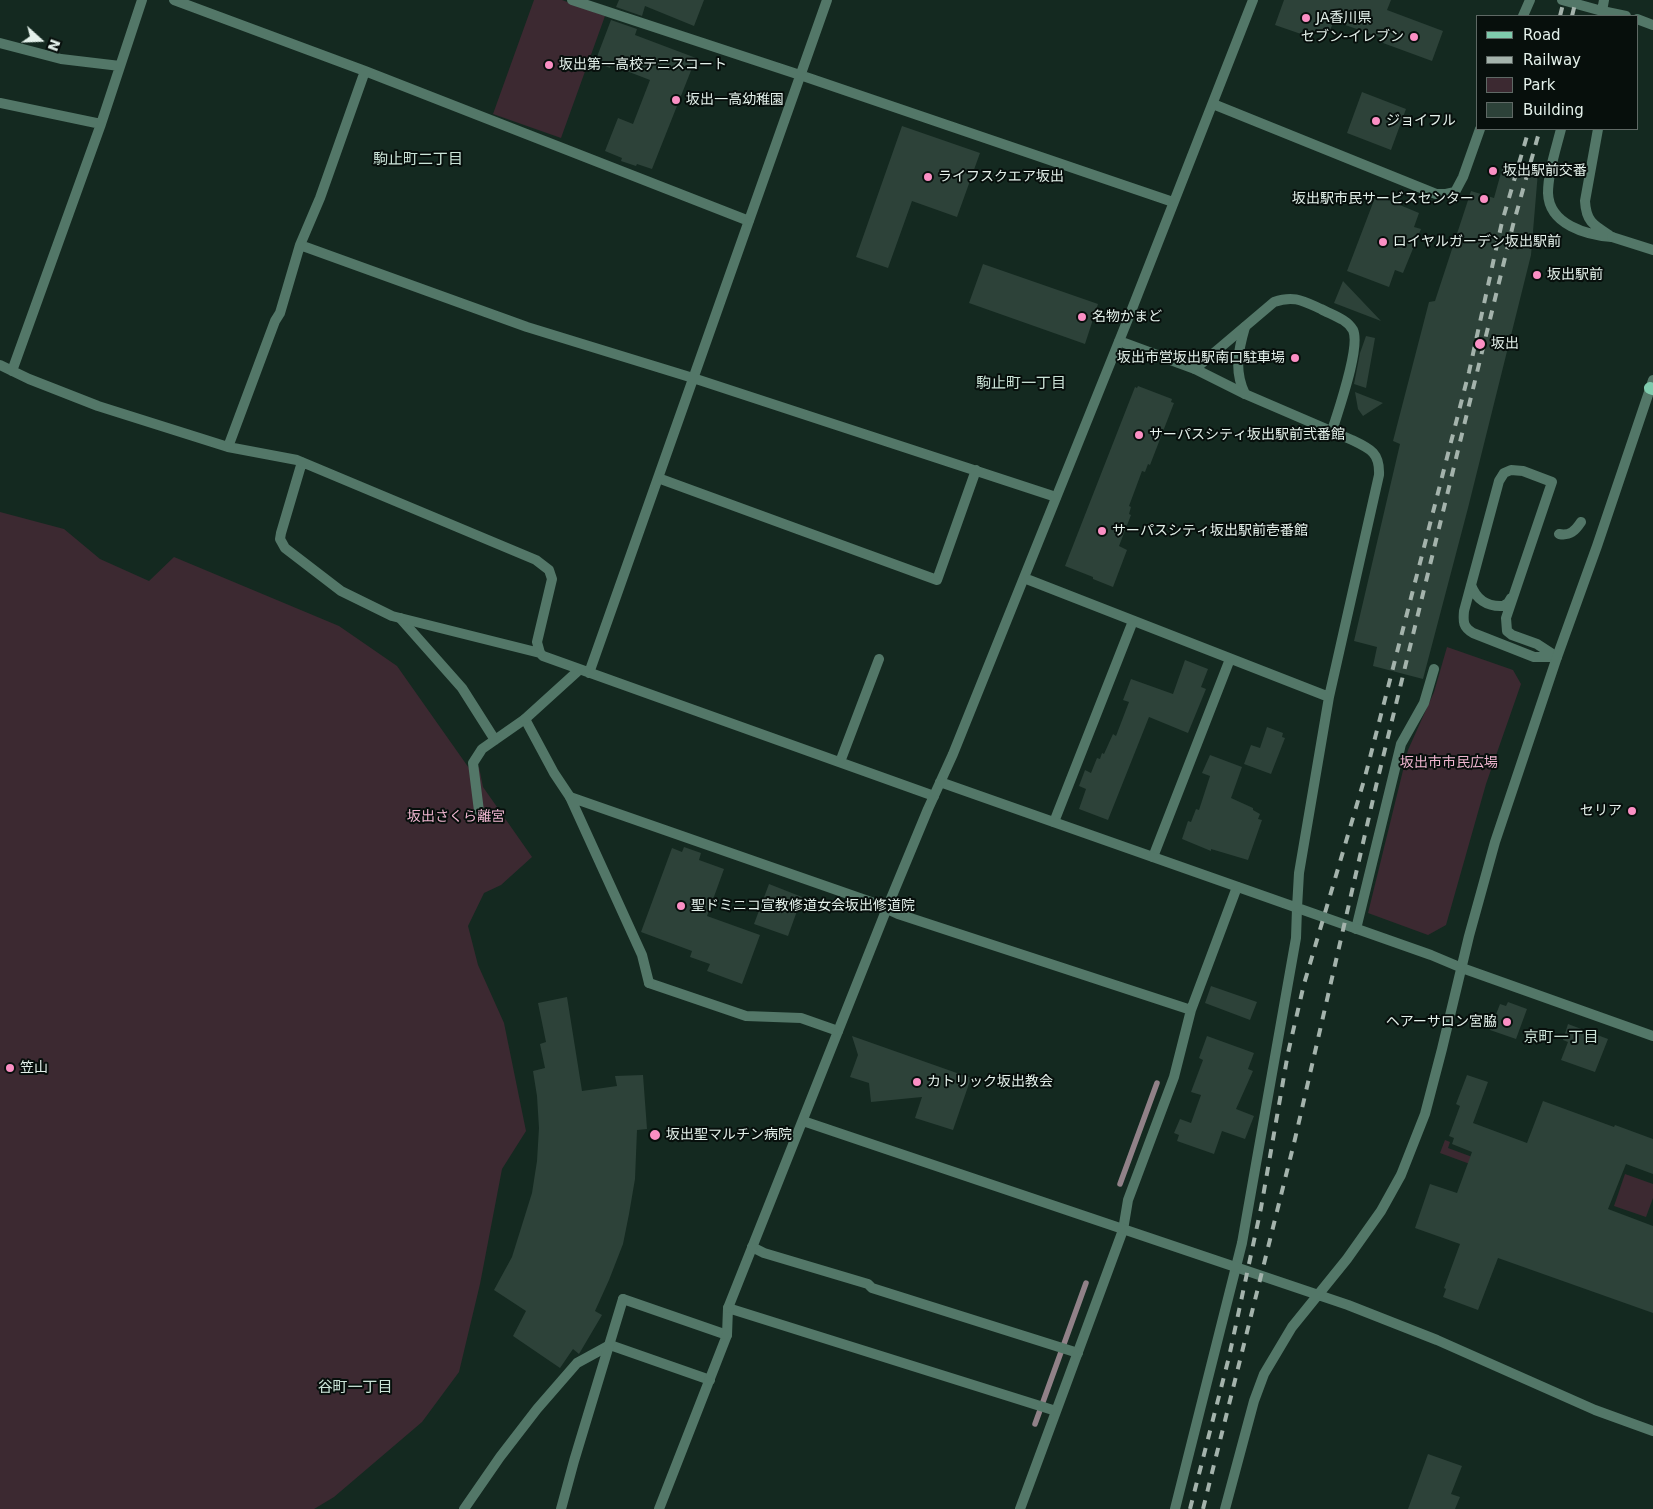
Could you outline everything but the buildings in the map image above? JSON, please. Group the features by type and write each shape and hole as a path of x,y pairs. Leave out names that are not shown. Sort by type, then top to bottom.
{"street":[{"path":"12,371 101,124 142,0"},
{"path":"174,0 365,71 749,221"},
{"path":"572,0 800,75 1173,202"},
{"path":"659,1509 728,1335 728,1308 752,1247 887,908 953,754 1024,578 1253,0"},
{"path":"1523,15 1530,0"},
{"path":"1562,0 1621,15"},
{"path":"479,811 473,762 482,749 525,719 584,672 658,478 825,1"},
{"path":"1638,19 1653,25"},
{"path":"0,43 60,59 120,66"},
{"path":"228,447 275,321 280,313 300,245 320,198 365,71"},
{"path":"0,102 101,124"},
{"path":"1213,104 1436,194 1455,192 1464,177 1480,130"},
{"path":"1561,130 1550,177 1548,195 1552,209 1560,219 1577,230 1593,235 1612,237 1653,250"},
{"path":"1598,130 1585,201 1585,212 1588,220 1612,237"},
{"path":"300,245 527,327 693,378 1056,497"},
{"path":"1196,369 1274,302 1286,298 1300,299 1344,320 1354,336 1354,349 1332,431"},
{"path":"1245,327 1239,347 1237,365 1245,394"},
{"path":"1119,341 1196,369 1245,394 1369,448 1376,455 1380,464 1329,697 1299,873 1294,947 1248,1215 1175,1509"},
{"path":"0,365 29,379 98,406 228,447 287,457 302,462 527,557 549,570 552,579 538,635 537,648 543,656 934,796"},
{"path":"1225,1509 1254,1401 1264,1374 1292,1327 1347,1259 1375,1219 1401,1175 1425,1114 1469,936 1495,842 1652,386"},
{"path":"302,462 281,533 280,539 285,548 341,591 392,616 540,653"},
{"path":"658,478 937,580 976,470"},
{"path":"1510,470 1517,470 1552,482 1506,618 1507,631 1512,635 1537,644 1557,658 1534,657 1473,633 1467,630 1463,620 1499,481 1504,473 1510,470"},
{"path":"1559,534 1569,534 1581,522"},
{"path":"1024,578 1329,697"},
{"path":"1471,584 1474,594 1480,600 1497,607 1508,603 1516,591"},
{"path":"400,618 462,688 495,740"},
{"path":"1054,822 1132,621"},
{"path":"840,762 879,658"},
{"path":"1153,857 1230,659"},
{"path":"1356,929 1401,744 1424,703 1434,669"},
{"path":"525,719 554,773 570,797 642,955 649,983 746,1016 801,1018 838,1031"},
{"path":"940,782 1431,955 1462,968 1653,1036"},
{"path":"570,797 887,908 1191,1010"},
{"path":"1020,1509 1052,1410 1067,1350 1123,1230 1128,1200 1174,1077 1191,1010 1237,887"},
{"path":"803,1121 1348,1305 1437,1340 1596,1410 1653,1431"},
{"path":"752,1247 764,1253 868,1284 872,1288 1067,1350"},
{"path":"561,1509 623,1299 728,1335"},
{"path":"728,1308 1052,1410"},
{"path":"464,1509 500,1457 537,1409 577,1363 610,1345 710,1380"}],"green space":[{"name":"坂出第一高校テニスコート","path":"534,0 562,0 605,16 561,138 493,114"},
{"name":"坂出さくら離宮","path":"0,512 64,529 100,559 149,581 174,557 339,626 397,666 471,771 479,767 483,787 532,857 501,885 484,893 468,926 478,965 504,1023 526,1131 502,1169 480,1284 459,1372 422,1422 334,1497 314,1509 0,1509"},
{"name":"坂出市市民広場","path":"1447,647 1513,670 1521,684 1486,784 1446,925 1428,935 1368,913 1408,750 1434,692"},
{"path":"1445,1140 1450,1142 1448,1148 1502,1168 1500,1175 1440,1153"},
{"path":"1625,1174 1653,1184 1653,1198 1646,1217 1614,1206"}],"waterway":[{"path":"1120,1184 1157,1083"},
{"path":"1035,1424 1086,1283"}],"railway":[{"path":"1560,15 1564,0"},
{"path":"1572,15 1576,0"},
{"path":"1190,1509 1229,1357 1261,1208 1288,1053 1304,984 1365,777 1469,372 1502,222 1529,130"},
{"path":"1203,1509 1295,1139 1377,782 1513,225 1540,130"}],"place":[{"name":"JA香川県","path":"1306,18"},
{"name":"セブン-イレブン","path":"1414,37"},
{"name":"坂出第一高校テニスコート","path":"549,65"},
{"name":"坂出一高幼稚園","path":"676,100"},
{"name":"ジョイフル","path":"1376,121"},
{"name":"坂出駅前交番","path":"1493,171"},
{"name":"ライフスクエア坂出","path":"928,177"},
{"name":"坂出駅市民サービスセンター","path":"1484,199"},
{"name":"ロイヤルガーデン坂出駅前","path":"1383,242"},
{"name":"坂出駅前","path":"1537,275"},
{"name":"名物かまど","path":"1082,317"},
{"name":"坂出","path":"1480,344"},
{"name":"坂出市営坂出駅南口駐車場","path":"1295,358"},
{"name":"サーパスシティ坂出駅前弐番館","path":"1139,435"},
{"name":"サーパスシティ坂出駅前壱番館","path":"1102,531"},
{"name":"セリア","path":"1632,811"},
{"name":"聖ドミニコ宣教修道女会坂出修道院","path":"681,906"},
{"name":"ヘアーサロン宮脇","path":"1507,1022"},
{"name":"笠山","path":"10,1068"},
{"name":"カトリック坂出教会","path":"917,1082"},
{"name":"坂出聖マルチン病院","path":"655,1135"}],"district":[{"name":"駒止町二丁目","path":"418,160"},
{"name":"駒止町一丁目","path":"1021,384"},
{"name":"京町一丁目","path":"1561,1038"},
{"name":"谷町一丁目","path":"355,1388"}]}
